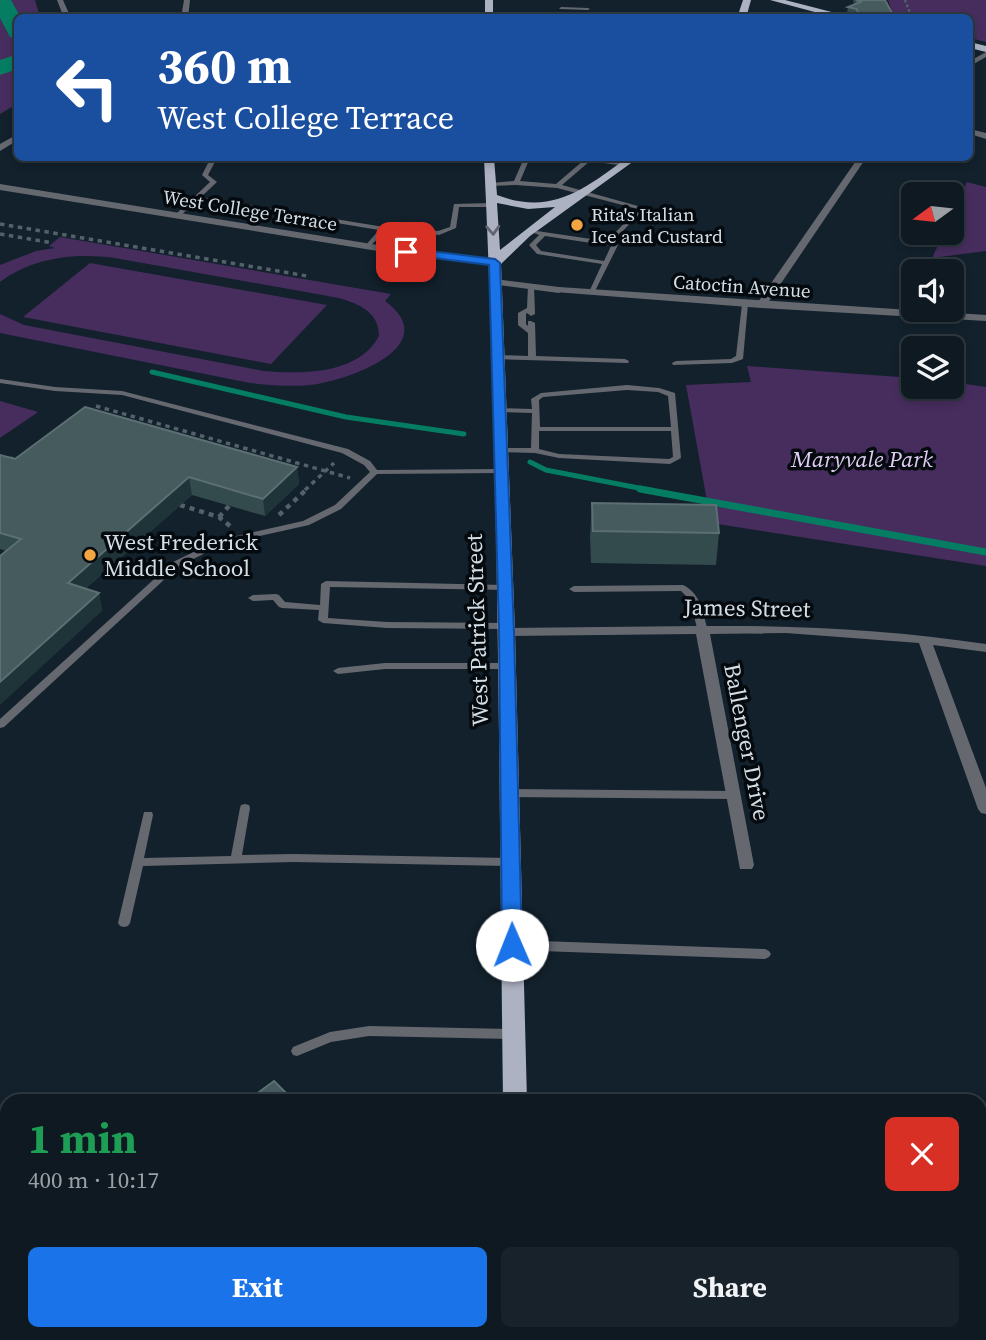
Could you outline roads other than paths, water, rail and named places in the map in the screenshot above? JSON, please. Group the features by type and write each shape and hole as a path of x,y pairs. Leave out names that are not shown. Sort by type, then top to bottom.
{"main road":[{"path":"774,0 834,14"},
{"name":"West Patrick Street","path":"489,161 505,588 515,1094"},
{"path":"495,263 514,240 629,161"},
{"path":"491,195 508,204 533,207 583,195"}],"street":[{"path":"0,148 14,137"},
{"path":"761,305 860,161"},
{"name":"West College Terrace","path":"0,187 368,246 495,263"},
{"name":"Catoctin Avenue","path":"495,282 559,290 745,304 986,318"},
{"name":"Ballenger Drive","path":"702,628 746,865"},
{"name":"James Street","path":"506,629 786,629 924,639 986,648"},
{"path":"924,639 986,810"}],"lane":[{"path":"561,8 579,14 615,9"},
{"path":"177,216 214,182 205,175 214,161"},
{"path":"516,183 526,161"},
{"path":"557,186 583,161"},
{"path":"197,198 384,229 439,233 453,228 456,205 491,195 516,183 557,186 583,195 642,208 643,210 614,237 615,245 592,292"},
{"path":"368,246 384,229"},
{"path":"526,231 615,245"},
{"path":"543,235 532,245 539,253 607,263"},
{"path":"531,286 532,358"},
{"path":"676,363 732,360 740,357 745,304"},
{"path":"498,357 625,361"},
{"path":"0,382 122,393 345,452 367,463 375,472"},
{"path":"501,450 670,462 677,458 672,395 661,389 595,389 541,395 535,399 536,451"},
{"path":"499,410 536,411"},
{"path":"536,429 675,429"},
{"path":"0,725 176,565 221,542 306,523 338,507 375,472 500,471"},
{"path":"505,588 326,584 323,620 506,629"},
{"path":"574,589 683,588 691,592 695,599 702,628"},
{"path":"253,598 275,597 282,605 324,608"},
{"path":"338,671 385,666 507,666"},
{"path":"509,793 733,795"},
{"path":"236,860 245,808"},
{"path":"124,923 148,816"},
{"path":"138,862 293,858 510,862"},
{"path":"512,945 765,954"},
{"path":"298,1051 330,1037 369,1031 514,1034"}],"waterway":[{"path":"1,0 14,24"},
{"path":"0,68 14,63"},
{"path":"152,372 346,417 464,434"},
{"path":"530,462 546,470 649,490"},
{"path":"640,489 986,552"}],"place":[{"name":"Rita's Italian Ice and Custard","path":"577,225"},
{"name":"West Frederick Middle School","path":"90,555"}],"park label":[{"name":"Maryvale Park","path":"862,459"}]}
